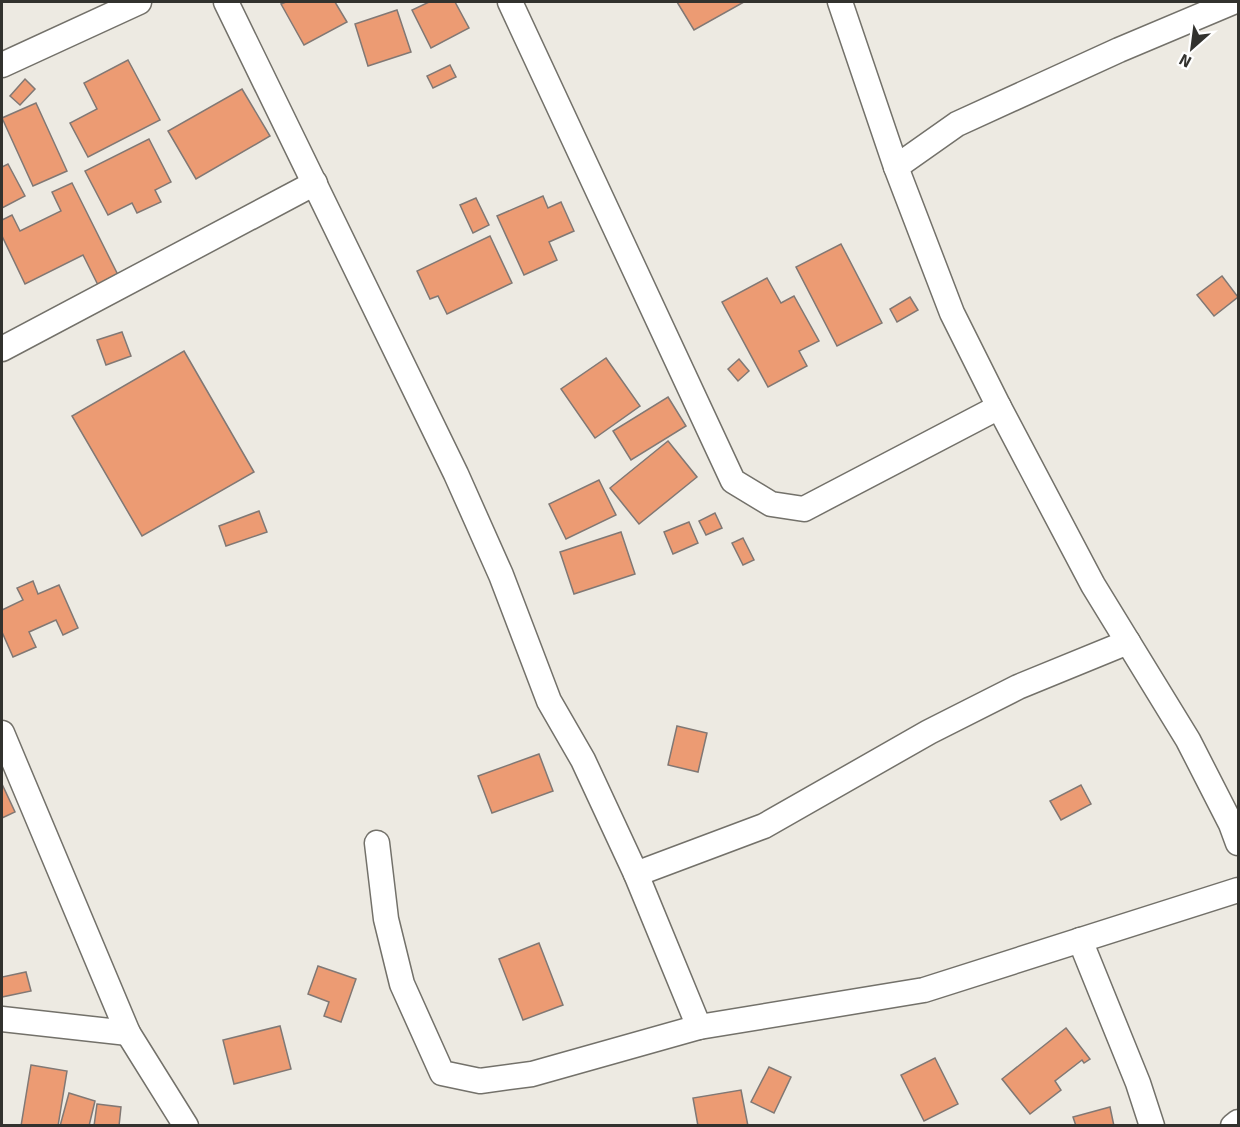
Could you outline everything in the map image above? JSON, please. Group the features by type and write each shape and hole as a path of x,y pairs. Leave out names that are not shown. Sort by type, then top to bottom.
{"street":[{"path":"2,65 139,2"},
{"path":"226,2 456,474 501,575 549,700 584,760 636,874 699,1026"},
{"path":"510,2 733,481 771,504 804,509 999,406"},
{"path":"840,2 896,167 952,313 1093,585 1188,740 1239,843"},
{"path":"896,167 957,124 1108,54 1233,2"},
{"path":"2,349 315,183"},
{"path":"636,874 764,826 929,732 1008,692 1128,642"},
{"path":"2,733 128,1033 186,1125"},
{"path":"377,843 386,919 402,984 442,1073 480,1081 532,1074 699,1026 924,990 1239,890"},
{"path":"1080,940 1138,1083 1152,1125"},
{"path":"2,1019 128,1033"},
{"path":"1233,1125 1239,1122"}],"building":[{"path":"286,2 335,2 347,22 304,45 281,4"},
{"path":"429,2 455,2 469,28 431,48 412,10"},
{"path":"677,2 744,2 694,30"},
{"path":"397,10 411,52 368,66 355,24"},
{"path":"128,60 160,120 88,157 70,123 97,109 84,83"},
{"path":"450,65 456,77 433,88 427,76"},
{"path":"25,79 35,89 20,105 10,96"},
{"path":"242,89 270,136 196,179 168,131"},
{"path":"36,103 67,171 33,186 2,118"},
{"path":"149,139 171,182 155,190 161,202 137,213 132,203 108,215 85,171"},
{"path":"8,164 25,196 2,208 2,167"},
{"path":"72,183 118,275 98,285 83,255 25,284 2,236 2,220 12,215 20,231 61,211 52,192"},
{"path":"543,196 548,208 561,202 574,231 549,242 557,260 524,275 497,216"},
{"path":"476,198 489,225 473,233 460,205"},
{"path":"490,236 512,283 447,314 438,296 430,299 417,271"},
{"path":"841,244 882,323 837,346 796,267"},
{"path":"1222,276 1238,297 1214,316 1197,295"},
{"path":"767,278 781,303 794,296 819,341 799,351 807,366 768,387 722,302"},
{"path":"910,297 918,310 897,322 890,309"},
{"path":"122,332 131,356 106,365 97,340"},
{"path":"184,351 254,472 142,536 72,416"},
{"path":"606,358 640,406 595,438 561,389"},
{"path":"739,359 749,371 738,381 728,369"},
{"path":"668,397 686,426 631,460 613,431"},
{"path":"668,441 697,477 639,524 610,488"},
{"path":"599,480 616,515 566,539 549,504"},
{"path":"259,511 267,532 226,546 219,526"},
{"path":"715,513 722,528 706,535 699,521"},
{"path":"689,522 698,543 673,554 664,532"},
{"path":"621,532 635,574 574,594 560,552"},
{"path":"743,538 754,560 743,565 732,543"},
{"path":"33,581 38,594 59,585 78,628 63,635 56,620 29,632 36,647 13,657 2,632 2,610 23,600 17,588"},
{"path":"677,726 707,733 698,772 668,765"},
{"path":"539,754 553,791 492,813 478,776"},
{"path":"2,784 15,812 2,818"},
{"path":"1081,785 1091,804 1061,820 1050,801"},
{"path":"539,943 563,1005 523,1020 499,959"},
{"path":"318,966 356,979 341,1022 324,1016 329,1002 308,994"},
{"path":"26,972 31,991 2,997 2,977"},
{"path":"280,1026 291,1069 234,1084 223,1040"},
{"path":"1066,1028 1090,1059 1084,1063 1082,1060 1055,1081 1061,1090 1030,1114 1002,1079"},
{"path":"935,1058 958,1104 924,1121 901,1075"},
{"path":"31,1065 67,1071 58,1126 21,1126"},
{"path":"769,1067 791,1077 774,1113 751,1102"},
{"path":"741,1090 748,1126 698,1126 693,1098"},
{"path":"69,1093 95,1101 89,1126 60,1126"},
{"path":"97,1104 121,1107 119,1126 94,1126"},
{"path":"1110,1107 1114,1126 1076,1126 1073,1117"}]}
